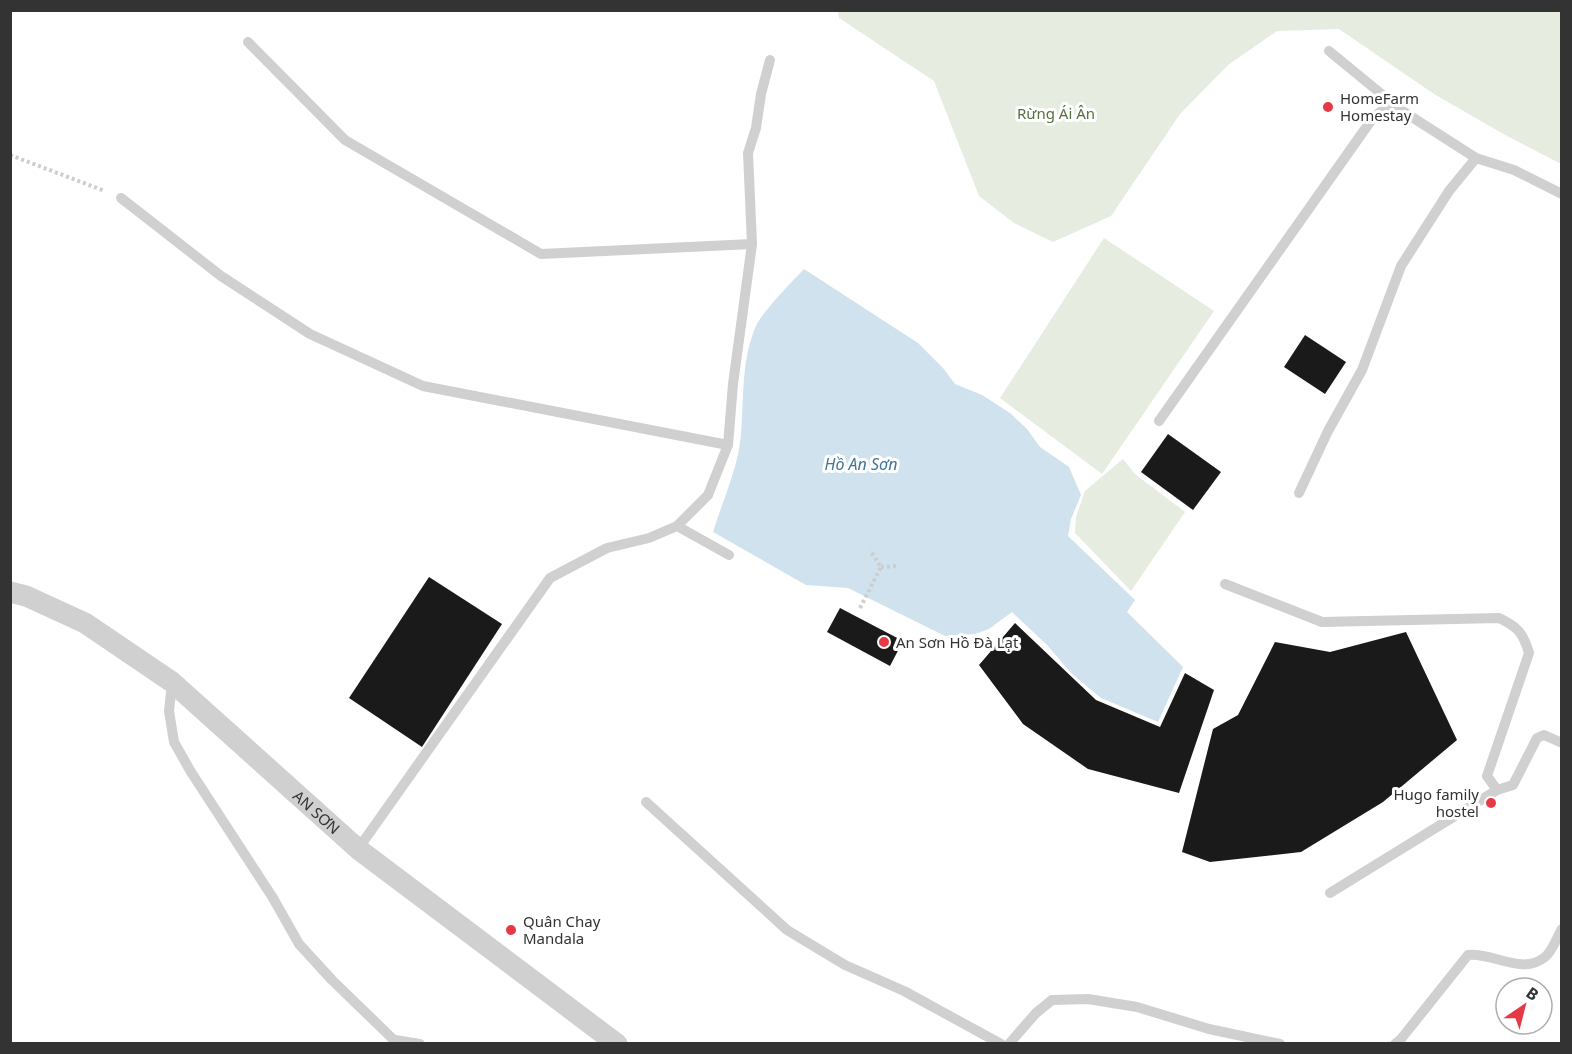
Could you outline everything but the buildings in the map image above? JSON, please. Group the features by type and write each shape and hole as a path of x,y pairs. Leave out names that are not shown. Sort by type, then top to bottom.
{"street":[{"name":"AN SƠN","path":"10,592 26,596 85,624 172,682 358,849 617,1044"}],"lane":[{"path":"248,42 345,140 542,254 752,244"},
{"path":"1329,51 1404,112 1476,158 1514,170 1562,194"},
{"path":"358,849 550,578 607,548 650,538 678,526 708,495 728,445 733,384 752,244 748,153 756,128 761,94 770,60"},
{"path":"1159,420 1370,122 1380,112 1388,109 1404,112"},
{"path":"1299,493 1328,431 1362,370 1401,266 1449,191 1476,158"},
{"path":"122,198 221,276 310,334 423,386 728,445"},
{"path":"678,526 729,555"},
{"path":"1225,584 1322,622 1499,618 1515,625 1525,638 1529,653 1487,776 1497,790"},
{"path":"172,682 169,711 174,742 190,772 273,898 300,944 332,980 397,1042 420,1044"},
{"path":"1330,893 1497,790 1513,785 1537,738 1544,735 1562,743"},
{"path":"646,802 787,930 845,965 904,991 1001,1044"},
{"path":"1395,1044 1468,956 1480,954 1511,963 1533,964 1546,957 1562,929"},
{"path":"1009,1044 1036,1013 1052,1000 1088,999 1137,1007 1209,1029 1280,1044"}],"path":[{"path":"10,155 122,198"},
{"path":"870,550 881,567"},
{"path":"881,567 898,566"},
{"path":"860,608 881,567"}],"green space":[{"name":"Rừng Ái Ân","path":"838,11 1561,11 1561,164 1434,94 1339,29 1277,31 1228,65 1180,114 1111,216 1053,242 1014,223 979,196 934,81 839,18"},
{"path":"1104,238 1214,311 1102,474 1000,398"},
{"path":"1123,459 1135,474 1185,512 1131,591 1075,533 1076,517 1085,491"}],"water":[{"name":"Hồ An Sơn","path":"804,269 918,343 943,368 955,384 982,395 1010,413 1027,429 1040,447 1069,467 1081,495 1071,519 1068,536 1135,600 1127,612 1183,667 1158,722 1101,698 1071,673 1047,645 1012,612 989,629 975,634 945,636 848,588 806,585 713,532 739,447 745,366 751,339 764,313"}],"place":[{"name":"HomeFarm Homestay","path":"1328,107"},
{"name":"An Sơn Hồ Đà Lạt","path":"884,642"},
{"name":"Hugo family hostel","path":"1491,803"},
{"name":"Quân Chay Mandala","path":"511,930"}]}
